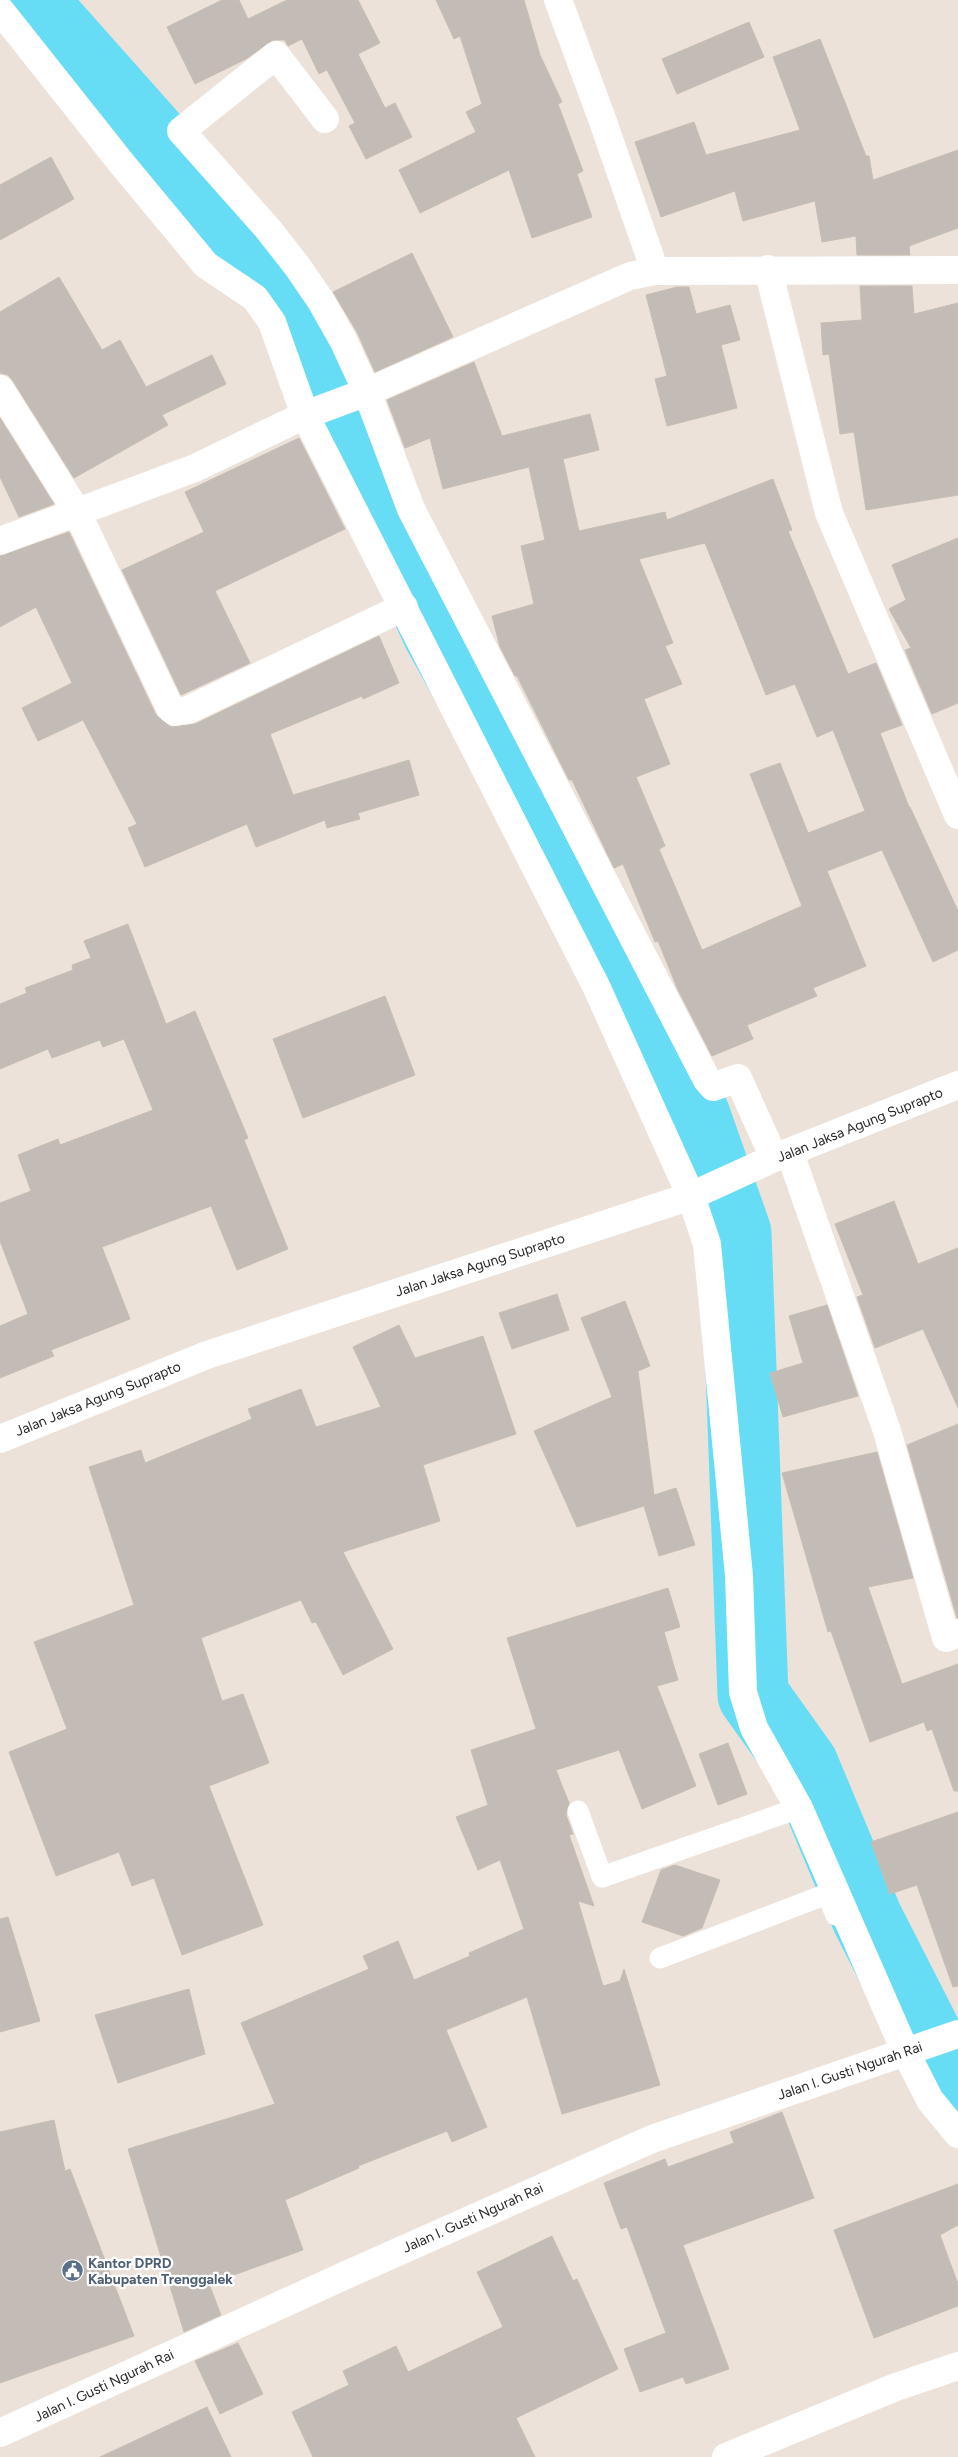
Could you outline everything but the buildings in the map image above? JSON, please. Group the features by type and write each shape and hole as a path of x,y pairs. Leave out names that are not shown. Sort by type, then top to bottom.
{"street":[{"path":"558,0 602,116 655,271"},
{"path":"0,10 123,165 206,265 255,298 272,322 309,414 404,607 596,986 695,1194 707,1244 740,1576 742,1692 754,1728 799,1808 903,2054 930,2100 958,2134"},
{"path":"325,118 276,55 181,131 268,229 297,266 344,340 411,509 707,1080 712,1087 738,1078 778,1158 887,1431 946,1638 958,1633"},
{"path":"768,269 829,513 958,815"},
{"path":"0,541 195,468 309,414 365,392 630,276 655,271 768,269 809,272 958,270"},
{"path":"0,389 77,512 170,708 175,712 188,710 404,607"},
{"name":"Jalan Jaksa Agung Suprapto","path":"0,1439 207,1355 695,1194 958,1085"},
{"name":"Jalan I. Gusti Ngurah Rai","path":"0,2433 346,2275 652,2139 952,2036"},
{"path":"726,2457 896,2387 958,2366"}],"lane":[{"path":"578,1811 602,1876 799,1808"},
{"path":"660,1958 827,1894 903,2054"}],"waterway":[{"path":"31,0 214,206 305,320 357,455 438,633 514,769 695,1116 736,1233 753,1695 803,1765 867,1918 952,2085 958,2090"}],"place":[{"name":"Kantor DPRD Kabupaten Trenggalek","path":"72,2271"}]}
